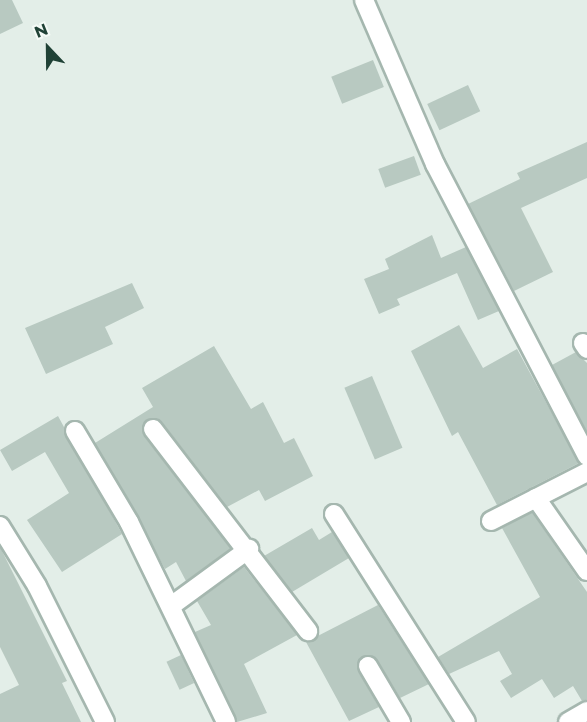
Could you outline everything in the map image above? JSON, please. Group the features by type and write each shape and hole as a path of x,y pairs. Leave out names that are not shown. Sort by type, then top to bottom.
{"street":[{"path":"364,0 435,164 587,456"},
{"path":"153,429 249,549 308,631"},
{"path":"75,431 171,606 226,722"},
{"path":"491,521 587,472"},
{"path":"536,498 587,571"},
{"path":"334,514 466,722"},
{"path":"0,526 37,586 105,722"},
{"path":"171,606 249,549"},
{"path":"368,666 401,722"},
{"path":"568,722 587,711"}],"building":[{"path":"0,0 12,0 23,23 0,34"},
{"path":"373,60 384,87 342,104 331,77"},
{"path":"468,85 480,111 439,130 427,104"},
{"path":"587,142 587,178 521,208 553,272 514,291 468,204 520,179 517,173"},
{"path":"414,156 421,175 385,188 378,169"},
{"path":"432,235 441,258 466,247 499,311 478,320 457,273 397,299 400,305 379,314 364,279 389,269 385,259"},
{"path":"132,283 144,308 105,327 113,344 46,374 25,328"},
{"path":"459,325 483,368 517,349 579,463 497,505 458,432 452,436 411,351"},
{"path":"214,346 251,409 263,402 284,443 294,438 313,476 265,501 259,490 227,507 162,422 146,420 144,436 231,549 186,581 176,562 165,569 95,443 153,407 142,388"},
{"path":"576,352 587,363 587,432 552,365"},
{"path":"372,376 402,448 375,460 344,388"},
{"path":"58,416 122,534 62,572 27,520 69,493 45,452 12,471 0,450"},
{"path":"532,512 587,592 587,700 582,701 573,686 554,698 542,679 511,698 500,681 512,674 499,651 449,674 438,657 540,597 502,528"},
{"path":"312,528 319,540 332,532 349,558 292,592 264,556"},
{"path":"0,547 67,681 62,683 81,722 0,722 0,694 19,685 0,647"},
{"path":"244,567 297,635 244,664 267,713 237,722 195,632 211,625 197,601"},
{"path":"378,605 429,684 400,698 377,660 363,656 358,671 379,707 349,721 306,642"},
{"path":"181,655 194,683 180,690 166,662"}]}
